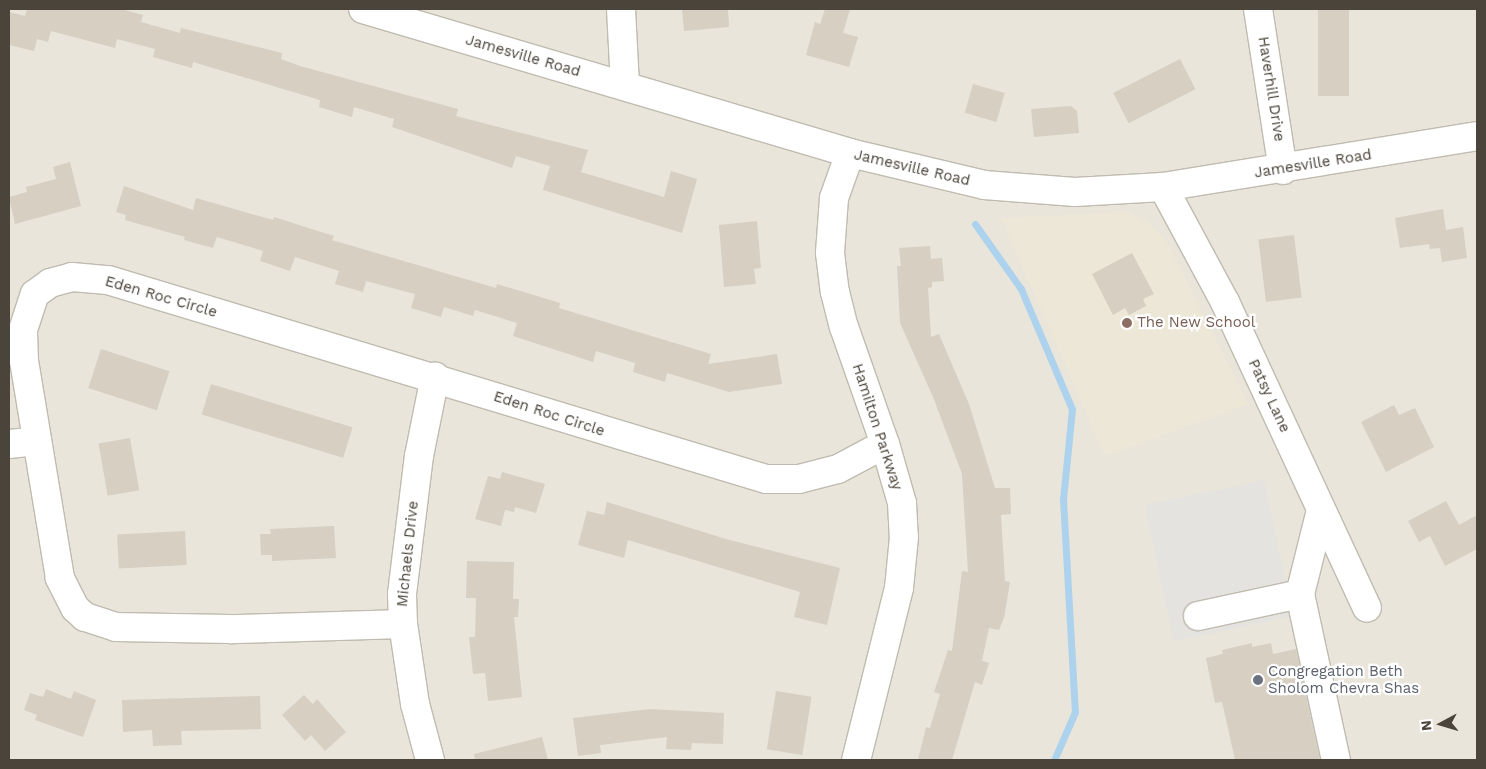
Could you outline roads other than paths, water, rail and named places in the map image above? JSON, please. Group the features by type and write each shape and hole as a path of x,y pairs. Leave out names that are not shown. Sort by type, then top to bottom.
{"street":[{"name":"Jamesville Road","path":"364,9 850,153 984,185 1075,192 1163,187 1283,170 1477,136"},
{"path":"621,9 625,86"},
{"name":"Haverhill Drive","path":"1258,9 1283,170"},
{"name":"Hamilton Parkway","path":"850,153 834,198 830,253 844,328 885,444 902,503 904,537 898,588 856,760"},
{"name":"Patsy Lane","path":"1163,187 1221,293 1367,608"},
{"name":"Eden Roc Circle","path":"402,624 173,628 116,627 85,617 74,608 60,578 24,361 26,315 35,294 50,283 72,277 108,280 435,377 705,464 766,479 799,479 838,469 885,444"},
{"name":"Michaels Drive","path":"430,760 416,704 402,624 402,594 419,456 435,377"},
{"path":"9,444 37,441"},
{"path":"1321,510 1300,594 1336,760"},
{"path":"1198,616 1300,594"}],"waterway":[{"path":"975,224 1021,289 1072,409 1063,499 1075,712 1054,760"}],"place":[{"name":"The New School","path":"1127,323"},
{"name":"Congregation Beth Sholom Chevra Shas","path":"1258,680"}]}
